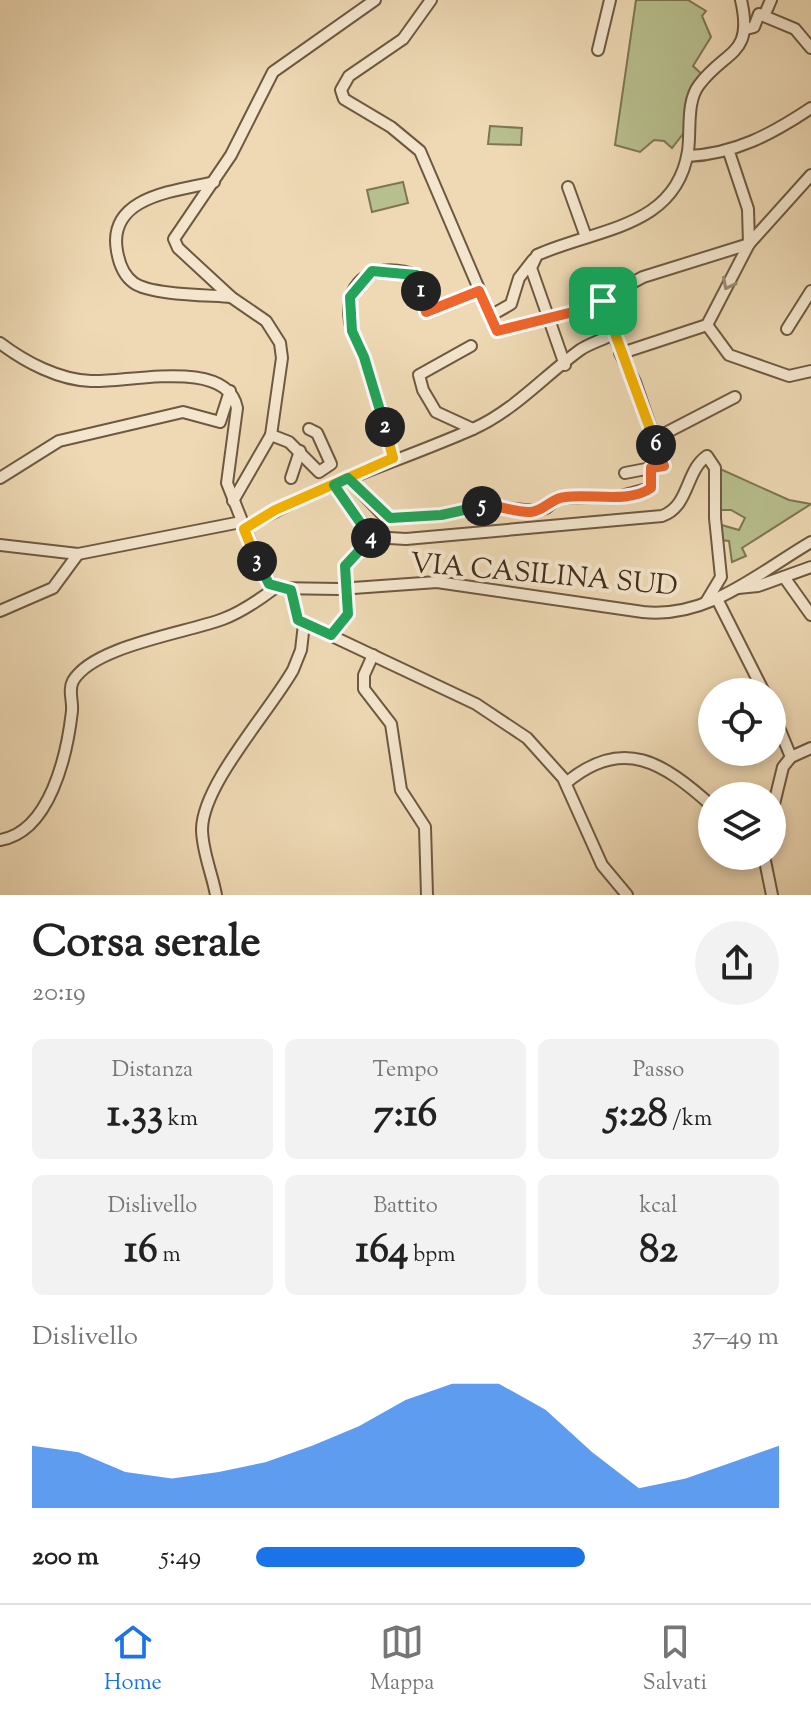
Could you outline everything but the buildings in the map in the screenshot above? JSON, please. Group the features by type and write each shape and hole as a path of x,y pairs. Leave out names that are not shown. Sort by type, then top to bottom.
{"street":[{"path":"233,501 271,435 282,358 280,343 266,321 231,297 178,248 174,239 231,155 273,72 375,0"},
{"path":"431,0 403,39 343,83 342,95 347,103 391,127 420,151 497,331 547,320 603,301 617,290 674,266 749,244"},
{"path":"490,316 511,304 519,278 537,255 648,214 668,200 685,173 692,102 697,87 738,49 746,29 741,0"},
{"path":"764,16 771,0"},
{"path":"598,50 610,2"},
{"path":"746,29 754,27 759,14 795,29 811,48"},
{"path":"688,156 729,152 776,131 811,108"},
{"path":"729,152 748,209 749,244"},
{"path":"620,353 707,325 749,244 811,175"},
{"path":"214,182 136,203 117,230 116,246 126,275 144,288 231,297"},
{"path":"568,187 586,237"},
{"path":"537,255 531,268 565,365"},
{"path":"393,458 364,357 352,331 350,297 372,271 418,276 426,312 479,291"},
{"path":"787,329 811,291"},
{"path":"603,301 664,466 625,473"},
{"path":"707,325 729,355 789,376 811,371"},
{"path":"0,545 78,554 243,525 393,458 473,429 524,398 580,351 613,334"},
{"path":"0,343 49,371 69,378 91,382 201,378 217,382 230,391 237,408 227,472 233,501 264,578 275,588 230,616 119,650 78,675 71,686 70,720 45,806 26,830 0,840"},
{"path":"471,346 419,375 423,390 436,412 473,429"},
{"path":"0,478 59,441 183,412 220,422 230,391"},
{"path":"654,439 735,397"},
{"path":"271,435 289,442 319,472 331,464 317,433 309,429"},
{"path":"291,478 300,451"},
{"path":"372,537 406,539 662,516 678,506 697,466 707,456 715,468 715,518 721,577 717,588 702,606"},
{"path":"348,478 382,514 397,518 441,515 487,506 534,511 546,508 560,497 616,497 645,492 651,488 651,468"},
{"path":"334,485 372,537"},
{"path":"331,635 348,614 345,566 372,537"},
{"name":"VIA CASILINA SUD","path":"275,588 346,589 431,582 650,613 677,613 717,599 811,542"},
{"path":"0,611 53,588 78,554"},
{"path":"736,588 755,587 811,567"},
{"path":"784,577 811,615"},
{"path":"291,590 294,615 304,624 499,717 538,749 566,783 602,865 627,895"},
{"path":"717,599 757,678"},
{"path":"216,895 202,836 206,808 221,778 293,670 301,650 304,624"},
{"path":"373,655 364,675 364,689 391,724 402,794 425,827 427,895"},
{"path":"786,745 791,757"},
{"path":"780,782 784,764 791,757 811,748"},
{"path":"566,783 601,759 617,757 651,762 669,771 698,795"},
{"path":"767,870 772,895"}],"green space":[{"path":"636,0 688,0 706,11 702,16 711,37 693,66 706,78 697,82 690,135 683,134 672,148 664,141 654,140 640,152 615,145"},
{"path":"490,126 522,128 521,145 488,144"},
{"path":"403,182 408,203 372,212 367,190"},
{"path":"718,468 789,500 811,504 742,548 746,556 732,562 729,541 720,540 718,524 739,530 745,518 731,510 718,510"}],"route":[{"path":"376,270 418,276 426,312 479,291 497,331 547,320 603,301 621,358 635,382 664,466 651,468 650,490 616,497 560,497 546,508 534,511 487,506 441,515 391,518 380,513 348,478 334,485 372,537 346,563 343,572 348,614 331,635 295,618 291,590 275,588 266,581 244,529 275,510 393,458 364,357 355,341 349,319 350,297 363,278 376,270"}]}
